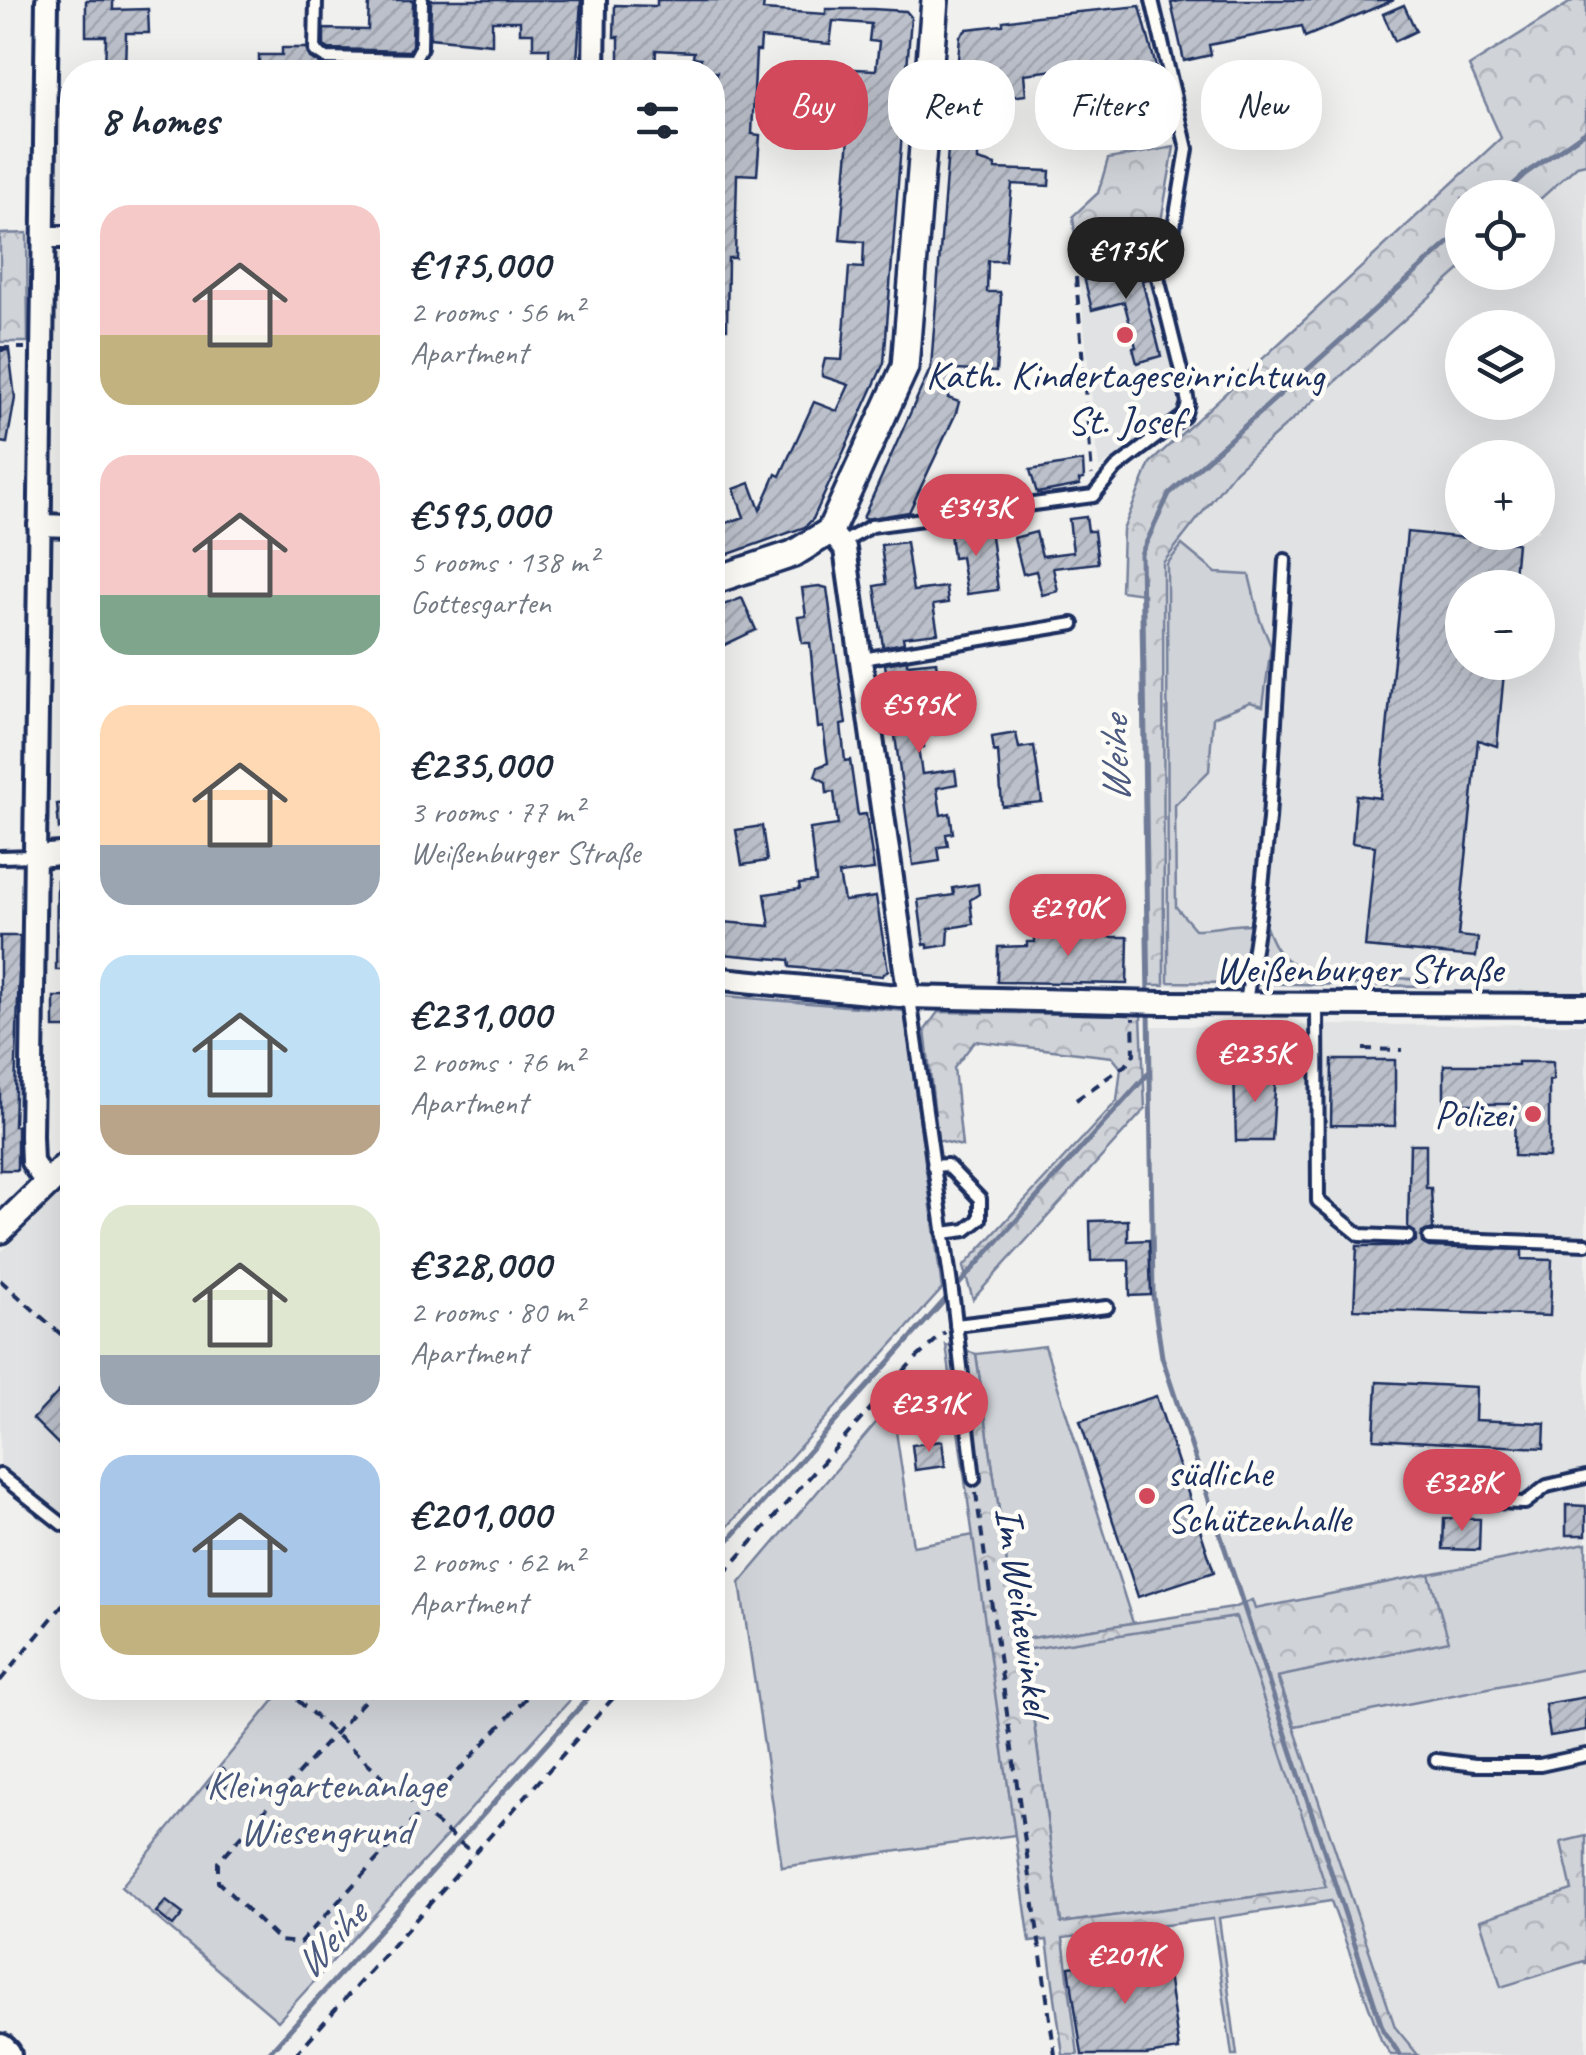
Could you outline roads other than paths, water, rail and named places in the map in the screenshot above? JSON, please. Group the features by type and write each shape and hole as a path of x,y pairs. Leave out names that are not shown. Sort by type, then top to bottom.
{"street":[{"path":"48,0 32,1154 35,1170 48,1186"},
{"path":"594,60 595,0"},
{"path":"836,538 905,367 936,0"},
{"path":"46,236 60,237"},
{"path":"40,525 60,526"},
{"path":"725,577 836,538"},
{"path":"836,538 845,549 909,997"},
{"path":"36,856 60,855"},
{"name":"Weißenburger Straße","path":"725,979 909,997 1162,1003 1586,1005"},
{"path":"0,1230 60,1173"}],"lane":[{"path":"316,0 314,51 318,55 414,60 421,47 422,0"},
{"path":"836,538 870,526 1093,496 1116,468 1184,416 1188,403 1157,274 1170,251 1186,150 1152,0"},
{"path":"1246,1003 1260,916 1269,819 1285,560"},
{"path":"862,659 1073,624"},
{"path":"0,857 36,856"},
{"name":"Im Weihewinkel","path":"909,997 954,1306 974,1479"},
{"path":"1318,1004 1318,1202 1360,1235 1408,1237"},
{"path":"933,1166 946,1165 980,1199 980,1219 966,1230 943,1232"},
{"path":"1428,1238 1586,1244"},
{"path":"956,1325 1107,1307"},
{"path":"0,1475 60,1522"},
{"path":"1430,1500 1525,1503 1547,1486 1586,1477"},
{"path":"1436,1760 1540,1766 1586,1754"}],"waterway":[{"name":"Weihe","path":"1518,180 1586,131"},
{"name":"Weihe","path":"1148,999 1141,554 1169,494 1445,246"},
{"path":"1149,1010 1153,1296 1162,1357 1383,2030 1400,2055"},
{"name":"Weihe","path":"725,1545 1148,1074"},
{"name":"Weihe","path":"267,2055 586,1700"}],"place":[{"name":"Kath. Kindertageseinrichtung St. Josef","path":"1125,335"},
{"name":"Polizei","path":"1533,1114"},
{"name":"südliche Schützenhalle","path":"1147,1496"}],"park label":[{"name":"Kleingartenanlage Wiesengrund","path":"326,1808"}]}
